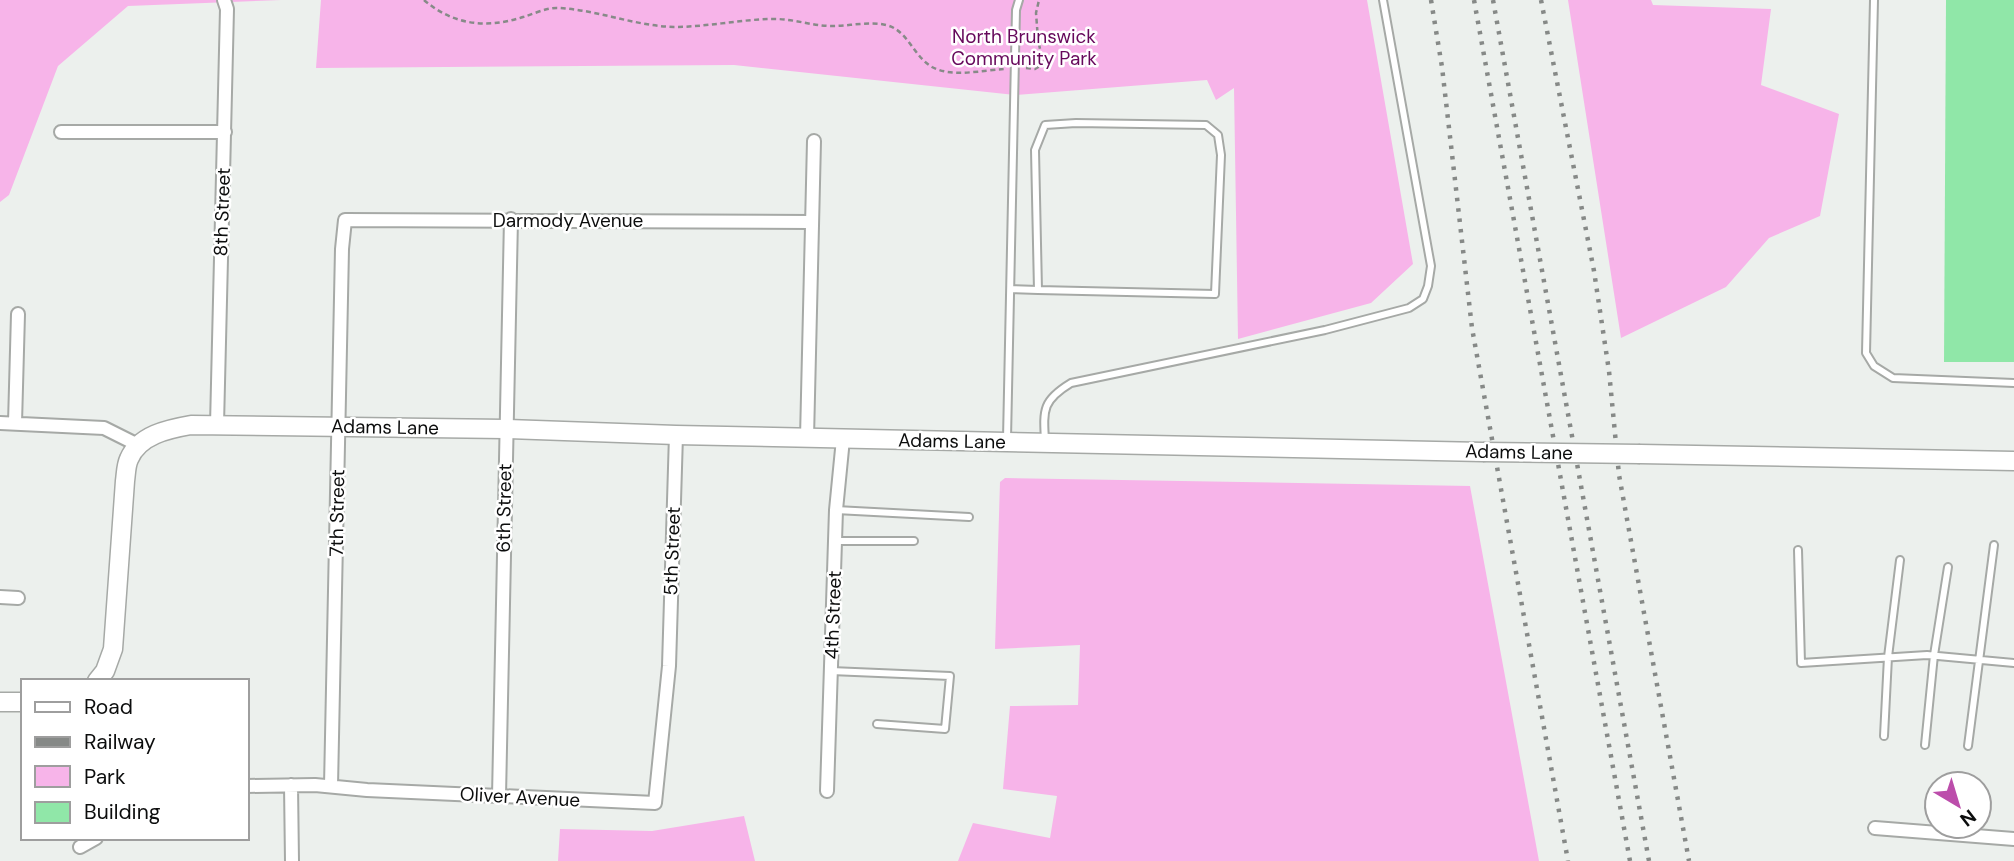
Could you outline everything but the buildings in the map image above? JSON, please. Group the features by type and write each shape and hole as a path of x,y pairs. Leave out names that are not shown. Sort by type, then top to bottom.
{"street":[{"name":"8th Street","path":"217,425 228,9 224,0"},
{"path":"61,132 225,132"},
{"path":"807,438 814,141"},
{"name":"6th Street","path":"499,796 511,219"},
{"name":"Darmody Avenue","path":"343,240 345,220 811,222"},
{"name":"7th Street","path":"331,786 343,240"},
{"path":"15,423 18,314"},
{"path":"0,423 104,428 138,445 128,459 125,481 113,649 106,671 99,679"},
{"name":"Adams Lane","path":"138,445 155,434 191,425 339,426 843,439 2014,461"},
{"name":"5th Street","path":"669,666 676,435"},
{"name":"4th Street","path":"827,791 836,510 843,439"},
{"path":"0,597 18,598"},
{"name":"Oliver Avenue","path":"248,786 331,786 655,803 669,666"},
{"path":"0,702 21,702"},
{"path":"291,785 292,861"},
{"path":"1875,828 2014,839"},
{"path":"80,847 92,840"}],"lane":[{"path":"1007,442 1018,0"},
{"path":"1045,442 1043,416 1046,403 1055,393 1071,383 1325,330 1409,308 1423,299 1429,286 1430,266 1383,0"},
{"path":"1874,0 1866,353 1874,366 1893,378 2014,383"},
{"path":"1011,289 1038,290 1215,294 1221,155 1218,135 1206,125 1045,125 1035,150 1038,290"},
{"path":"836,510 968,517"},
{"path":"835,541 914,541"},
{"path":"1968,746 1994,545"},
{"path":"1798,550 1801,663 1934,655 2014,663"},
{"path":"1884,736 1888,657 1900,560"},
{"path":"1925,745 1934,655 1948,567"},
{"path":"831,671 950,676 945,729 877,724"}],"path":[{"path":"424,0 436,11 452,19 484,25 498,24 556,8 671,27 771,19 792,19 806,24 831,26 887,25 897,29 922,60 942,71 1005,69"},
{"path":"1024,68 1035,69 1044,64 1038,39 1036,13 1039,0"}],"green space":[{"path":"0,0 281,0 128,6 58,66 9,195 0,202"},
{"name":"North Brunswick Community Park","path":"321,0 1367,0 1413,264 1371,303 1238,339 1234,88 1216,100 1207,80 1015,95 734,65 316,68"},
{"path":"1568,0 1651,0 1653,5 1771,9 1761,85 1839,114 1820,216 1769,238 1726,287 1621,338"},
{"path":"1005,478 1470,486 1539,861 958,861 973,823 1050,838 1057,796 1003,789 1010,706 1078,705 1080,645 995,649 1000,482"},
{"path":"744,816 755,861 558,861 560,829 652,831"}],"railway":[{"path":"1431,0 1442,67 1472,328 1568,861"},
{"path":"1474,0 1630,861"},
{"path":"1493,0 1649,861"},
{"path":"1541,0 1594,271 1609,371 1619,475 1689,861"}]}
